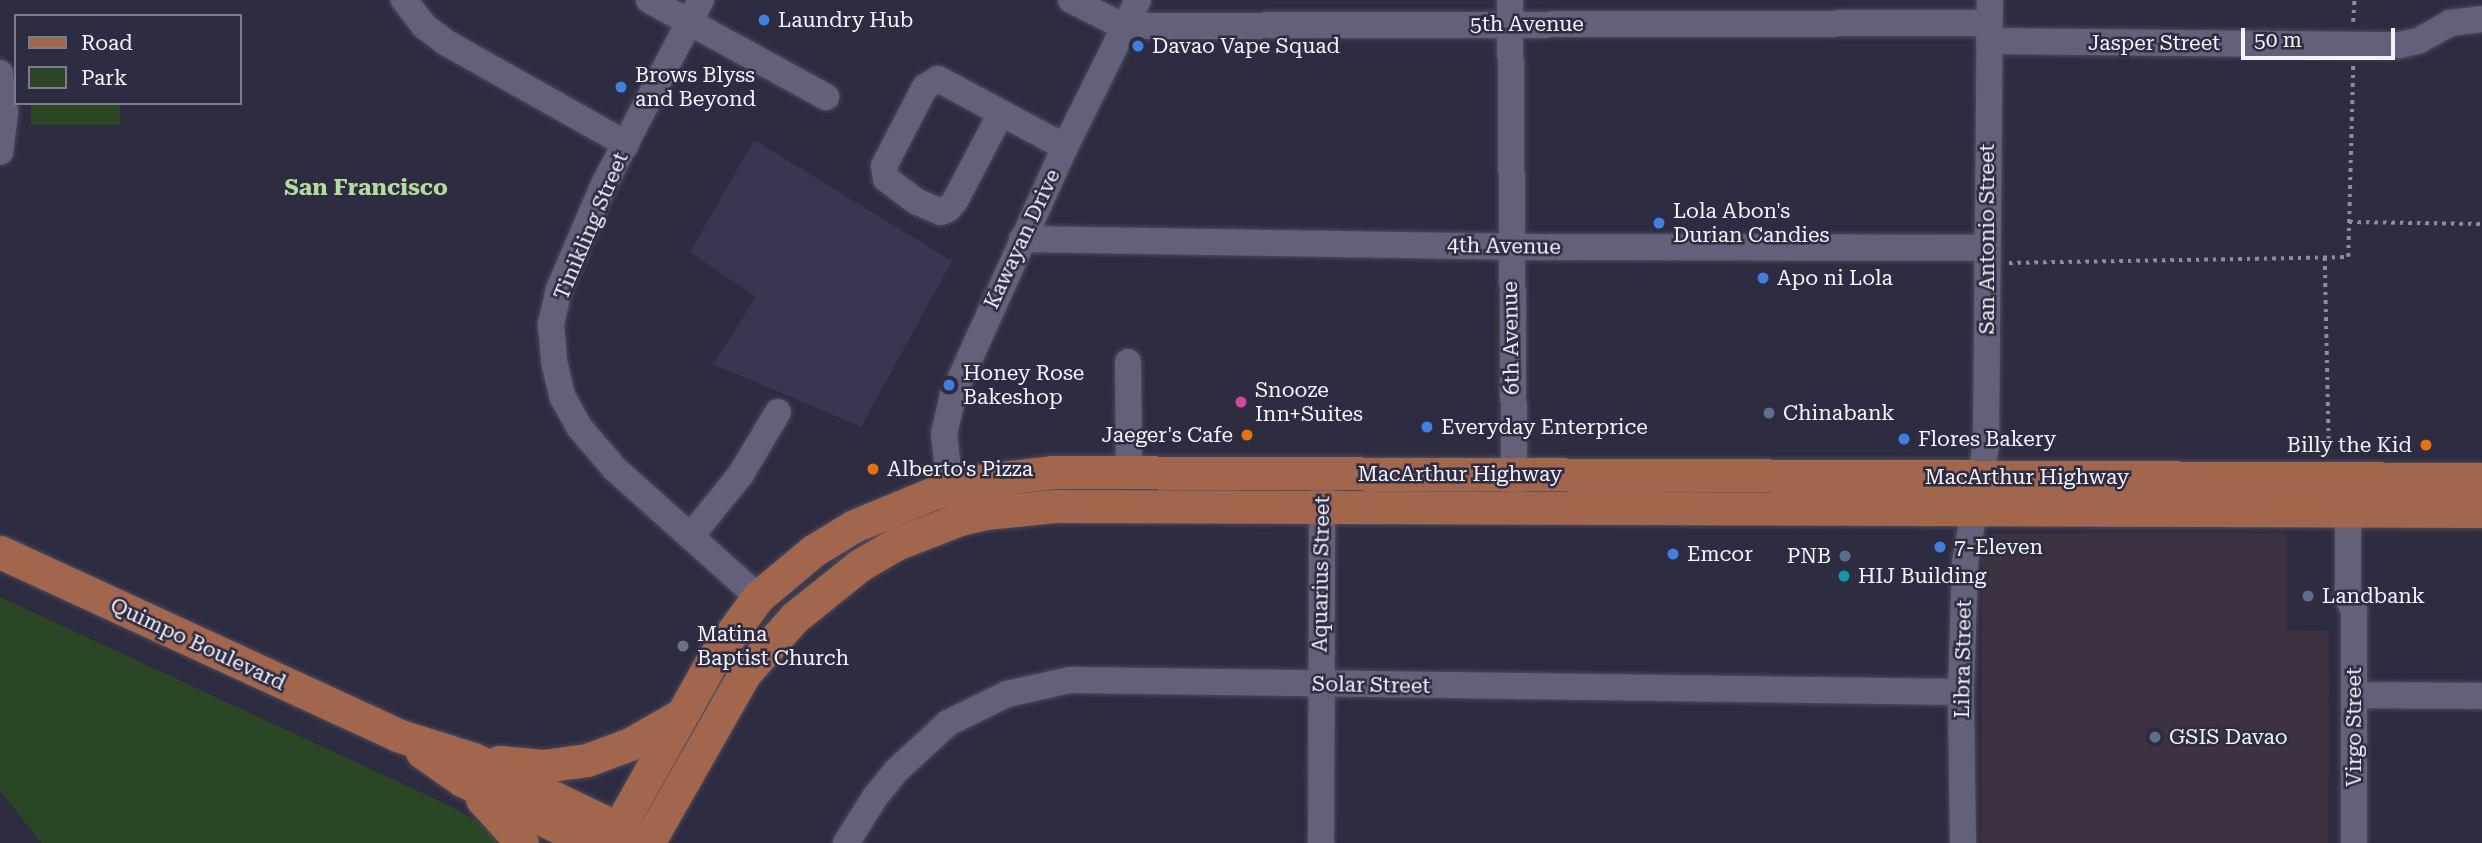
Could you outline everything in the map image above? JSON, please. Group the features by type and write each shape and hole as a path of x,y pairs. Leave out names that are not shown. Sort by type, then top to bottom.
{"main road":[{"name":"MacArthur Highway","path":"606,838 734,627 758,597 813,551 854,526 950,488 1030,474 1129,472 1980,477 2349,491 2482,511"},
{"name":"MacArthur Highway","path":"647,843 745,673 795,617 860,565 896,544 960,519 1016,508 1973,510 2349,491 2482,479"},
{"name":"Quimpo Boulevard","path":"0,552 397,735 606,838 647,843"},
{"path":"468,769 572,764 630,744 681,715"},
{"path":"468,769 522,843"}],"street":[{"path":"404,0 424,26 445,42 626,144"},
{"path":"649,0 826,97"},
{"name":"Tinikling Street","path":"701,0 604,184 559,289 551,326 554,361 562,396 579,426 615,469 758,597"},
{"name":"5th Avenue","path":"1071,0 1122,26 1509,12 1989,21"},
{"name":"Kawayan Drive","path":"950,488 944,446 948,407 1022,239 1122,26 1138,0"},
{"name":"6th Avenue","path":"1509,12 1513,508"},
{"name":"Jasper Street","path":"1989,21 2400,45 2418,41 2450,23 2482,19"},
{"name":"San Antonio Street","path":"1980,477 1986,445 1989,21"},
{"path":"0,73 5,113 0,152"},
{"path":"1001,113 955,201 948,209 941,212 917,202 886,179 884,166 925,87 931,81 946,80 1065,147"},
{"name":"4th Avenue","path":"1022,239 1987,255"},
{"path":"1128,362 1129,472"},
{"path":"691,536 741,474 778,412"},
{"name":"Aquarius Street","path":"1321,843 1322,473"},
{"name":"Libra Street","path":"1963,843 1961,692 1965,562 1980,477"},
{"name":"Virgo Street","path":"2349,491 2348,599 2354,610 2354,843"},
{"name":"Solar Street","path":"846,843 875,797 924,743 948,723 1007,694 1070,680 1961,692"},
{"path":"2354,695 2482,696"}],"path":[{"path":"1987,255 2348,257 2354,0"},
{"path":"2348,222 2482,224"},
{"path":"2325,258 2349,491"}],"shaded area":[{"path":"754,140 952,261 861,427 713,364 756,297 690,252"},
{"name":"GSIS Davao","path":"2287,533 2287,630 2329,631 2328,843 1981,843 1982,534"}],"green space":[{"path":"31,105 120,105 120,125 31,125"},
{"path":"0,597 448,805 477,821 500,843 41,843 0,790"}],"place":[{"name":"Laundry Hub","path":"764,20"},
{"name":"Davao Vape Squad","path":"1138,46"},
{"name":"Brows Blyss and Beyond","path":"621,87"},
{"name":"Lola Abon's Durian Candies","path":"1659,223"},
{"name":"Apo ni Lola","path":"1763,278"},
{"name":"Honey Rose Bakeshop","path":"949,385"},
{"name":"Snooze Inn+Suites","path":"1241,402"},
{"name":"Chinabank","path":"1769,413"},
{"name":"Everyday Enterprice","path":"1427,427"},
{"name":"Jaeger's Cafe","path":"1247,435"},
{"name":"Flores Bakery","path":"1904,439"},
{"name":"Billy the Kid","path":"2426,445"},
{"name":"Alberto's Pizza","path":"873,469"},
{"name":"7-Eleven","path":"1940,547"},
{"name":"Emcor","path":"1673,554"},
{"name":"PNB","path":"1845,556"},
{"name":"HIJ Building","path":"1844,576"},
{"name":"Landbank","path":"2308,596"},
{"name":"Matina Baptist Church","path":"683,646"},
{"name":"GSIS Davao","path":"2155,737"}],"district":[{"name":"San Francisco","path":"366,188"}]}
